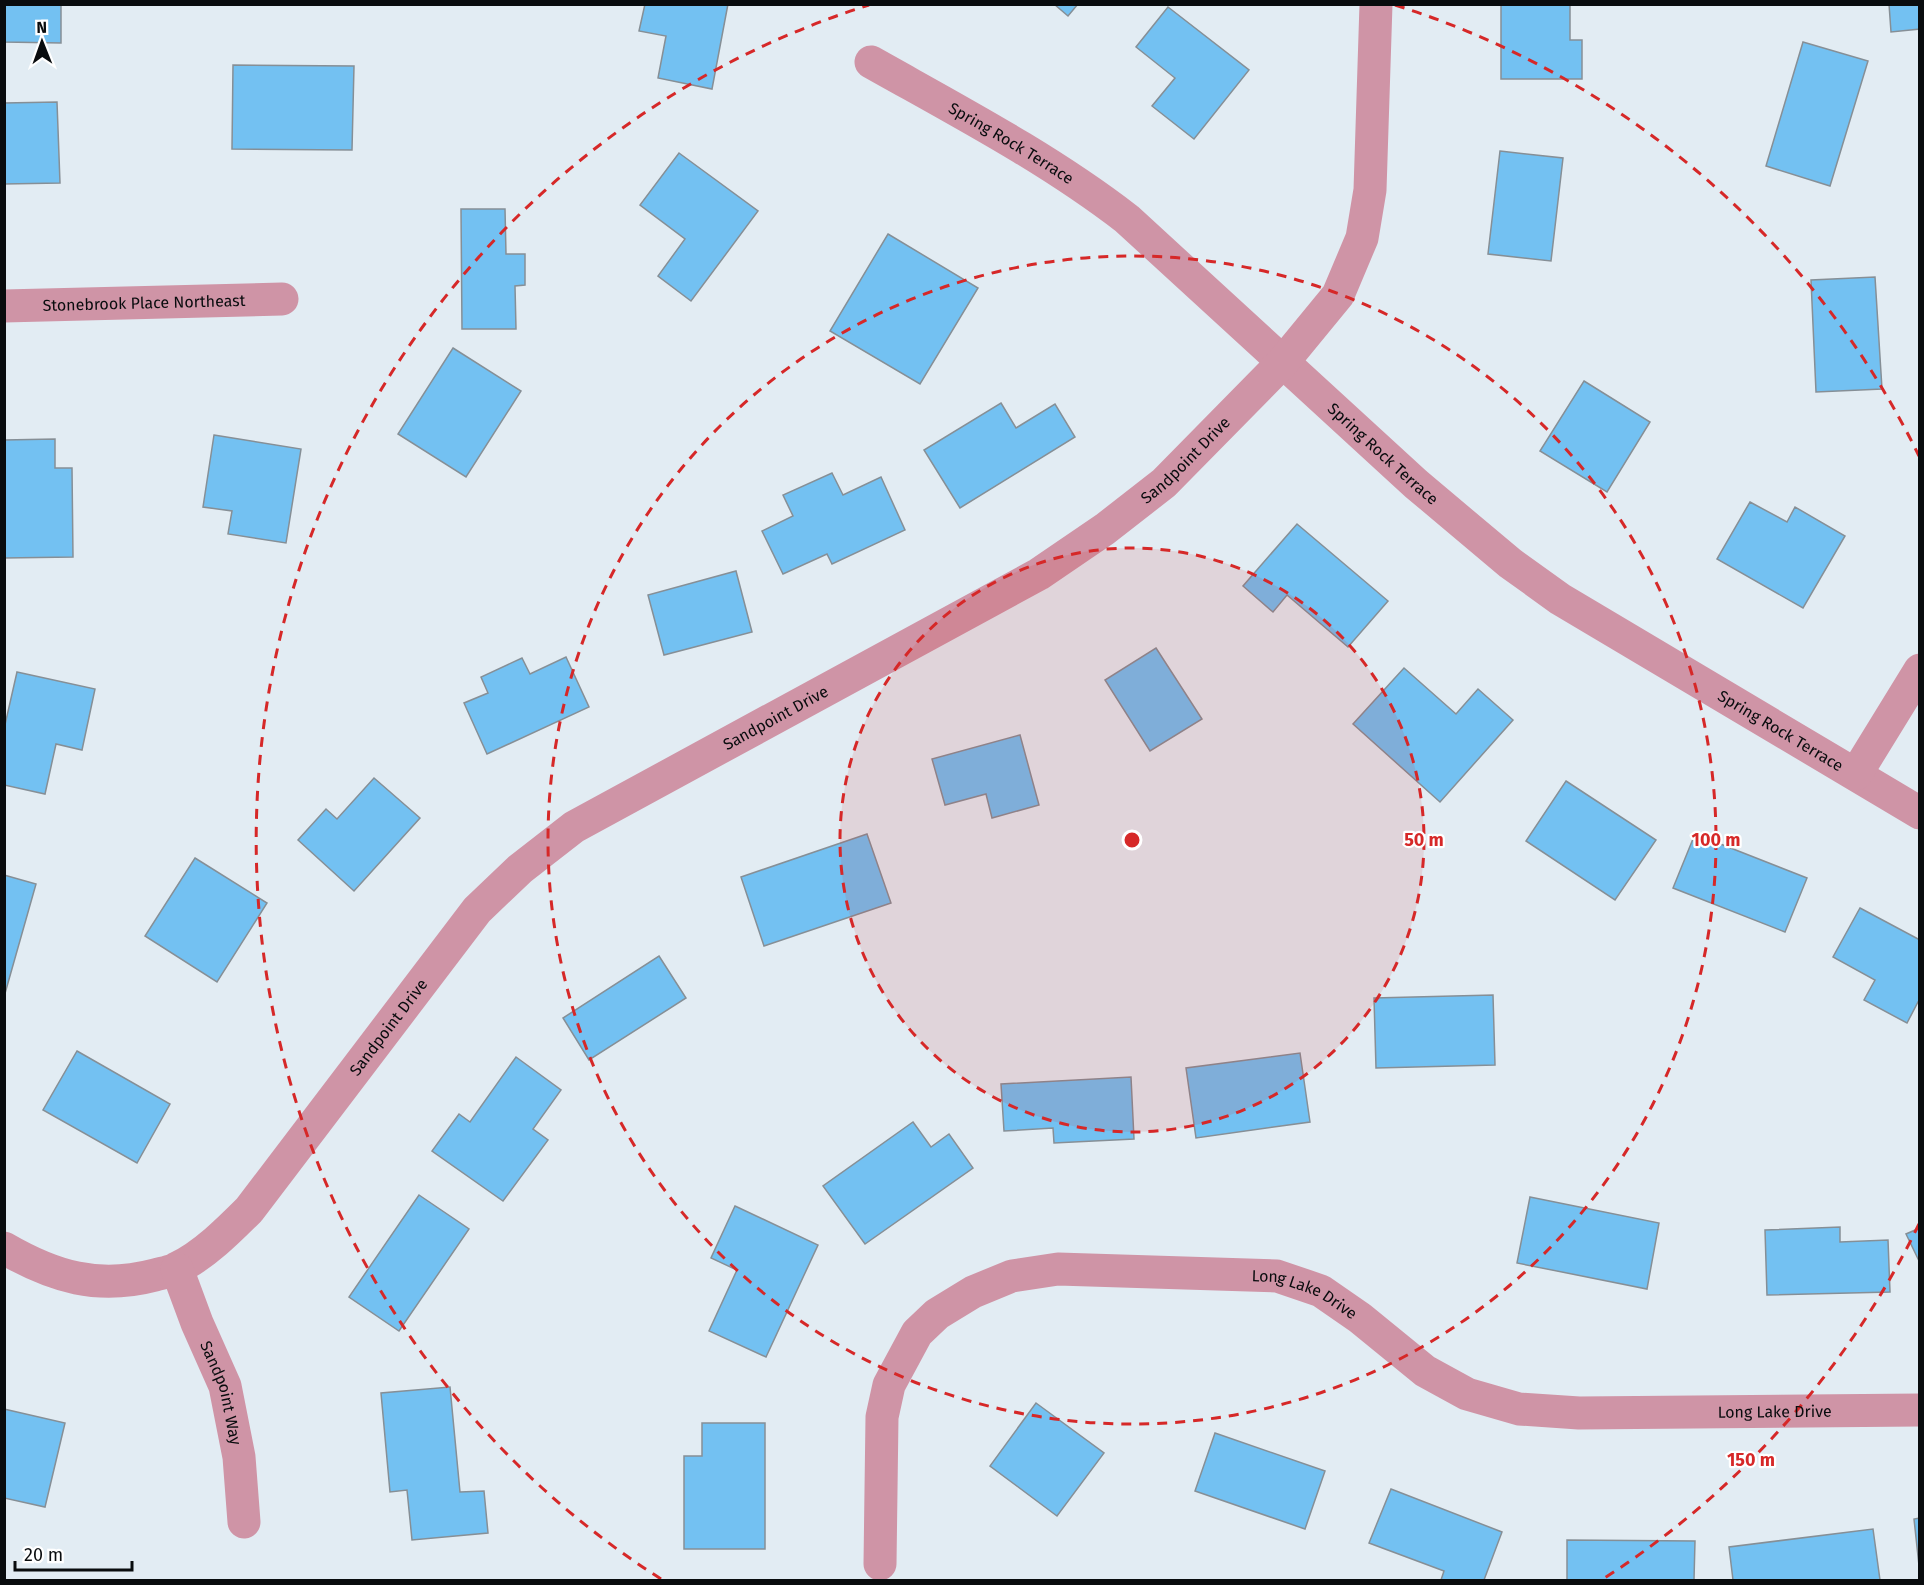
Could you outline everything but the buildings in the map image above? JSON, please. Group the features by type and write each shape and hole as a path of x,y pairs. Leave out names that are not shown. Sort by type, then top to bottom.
{"street":[{"name":"Sandpoint Drive","path":"4,1248 31,1263 72,1278 105,1282 139,1279 177,1269 222,1238 249,1210 437,960 477,910 520,869 574,827 1039,574 1105,529 1164,483 1282,362 1338,294 1362,238 1370,190 1376,4"},
{"name":"Spring Rock Terrace","path":"871,62 1002,136 1095,195 1127,219 1460,522 1510,563 1560,599 1920,813"},
{"name":"Stonebrook Place Northeast","path":"4,306 282,299"},
{"path":"1856,774 1920,670"},
{"name":"Sandpoint Way","path":"177,1269 197,1323 225,1386 239,1457 244,1522"},
{"name":"Long Lake Drive","path":"880,1564 882,1417 889,1385 917,1334 937,1314 973,1292 1012,1276 1058,1269 1277,1276 1321,1291 1360,1318 1425,1371 1467,1394 1519,1409 1579,1413 1920,1410"}]}
